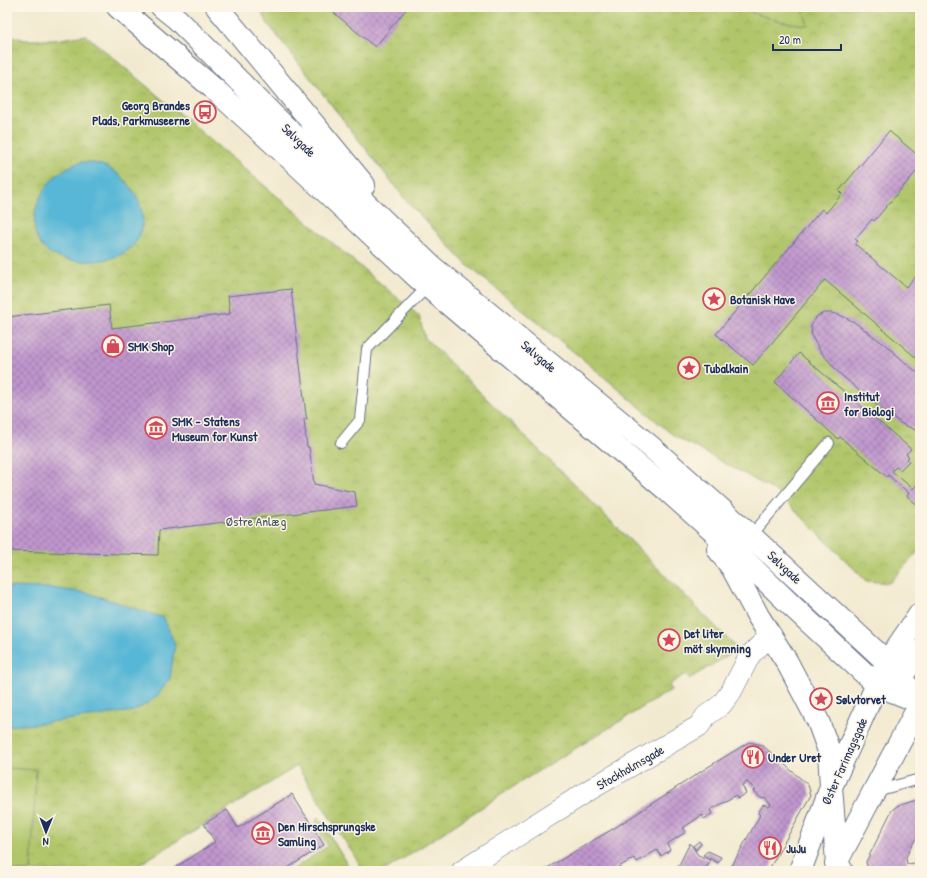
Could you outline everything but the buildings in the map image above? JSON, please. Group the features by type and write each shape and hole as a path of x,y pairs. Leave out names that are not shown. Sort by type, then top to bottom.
{"street":[{"name":"Sølvgade","path":"118,7 213,88 293,161 429,276 734,550 793,608 920,703"},
{"name":"Sølvgade","path":"162,7 177,19 276,118 429,276 651,447 751,536 889,679"},
{"path":"217,7 429,276"},
{"name":"Sølvgade","path":"668,491 718,549 733,569 818,721 829,751 837,868"},
{"name":"Øster Farimagsgade","path":"800,871 831,787 889,679 920,614"},
{"name":"Stockholmsgade","path":"462,871 591,789 699,726 706,716 721,705 731,692 750,655 771,635"},
{"path":"833,810 889,679 920,651"},
{"path":"837,868 874,791 920,703"}],"lane":[{"path":"341,443 360,420 367,349 429,276"},
{"path":"751,536 829,443"},
{"path":"874,791 920,779"}],"green space":[{"name":"Botanisk Have","path":"260,7 920,7 920,550 889,583 866,581 777,492 673,435 466,264 405,199 265,20"},
{"path":"739,7 802,7 808,25 772,19"},
{"name":"Østre Anlæg","path":"7,34 25,40 55,40 86,35 419,316 425,338 568,478 738,649 689,679 685,674 669,685 671,690 527,778 384,871 364,871 297,766 137,866 140,871 7,871"},
{"path":"7,768 36,770 31,871 7,871"},
{"path":"319,817 351,871 290,871 328,846 314,824 317,822 316,819"}],"water":[{"path":"82,162 101,165 118,174 131,188 140,204 143,221 139,237 128,250 108,259 99,261 77,261 56,256 47,251 40,244 36,235 34,223 35,212 44,190 61,172"},
{"path":"7,587 51,588 88,593 164,618 175,645 170,678 158,695 134,711 35,724 7,726"}],"place":[{"name":"Georg Brandes Plads, Parkmuseerne","path":"205,112"},
{"name":"Botanisk Have","path":"714,299"},
{"name":"SMK Shop","path":"113,346"},
{"name":"Tubalkain","path":"689,368"},
{"name":"Institut for Biologi","path":"828,403"},
{"name":"SMK - Statens Museum for Kunst","path":"156,428"},
{"name":"Det liter möt skymning","path":"669,640"},
{"name":"Sølvtorvet","path":"821,699"},
{"name":"Under Uret","path":"753,757"},
{"name":"Den Hirschsprungske Samling","path":"263,833"},
{"name":"JuJu","path":"770,848"}]}
